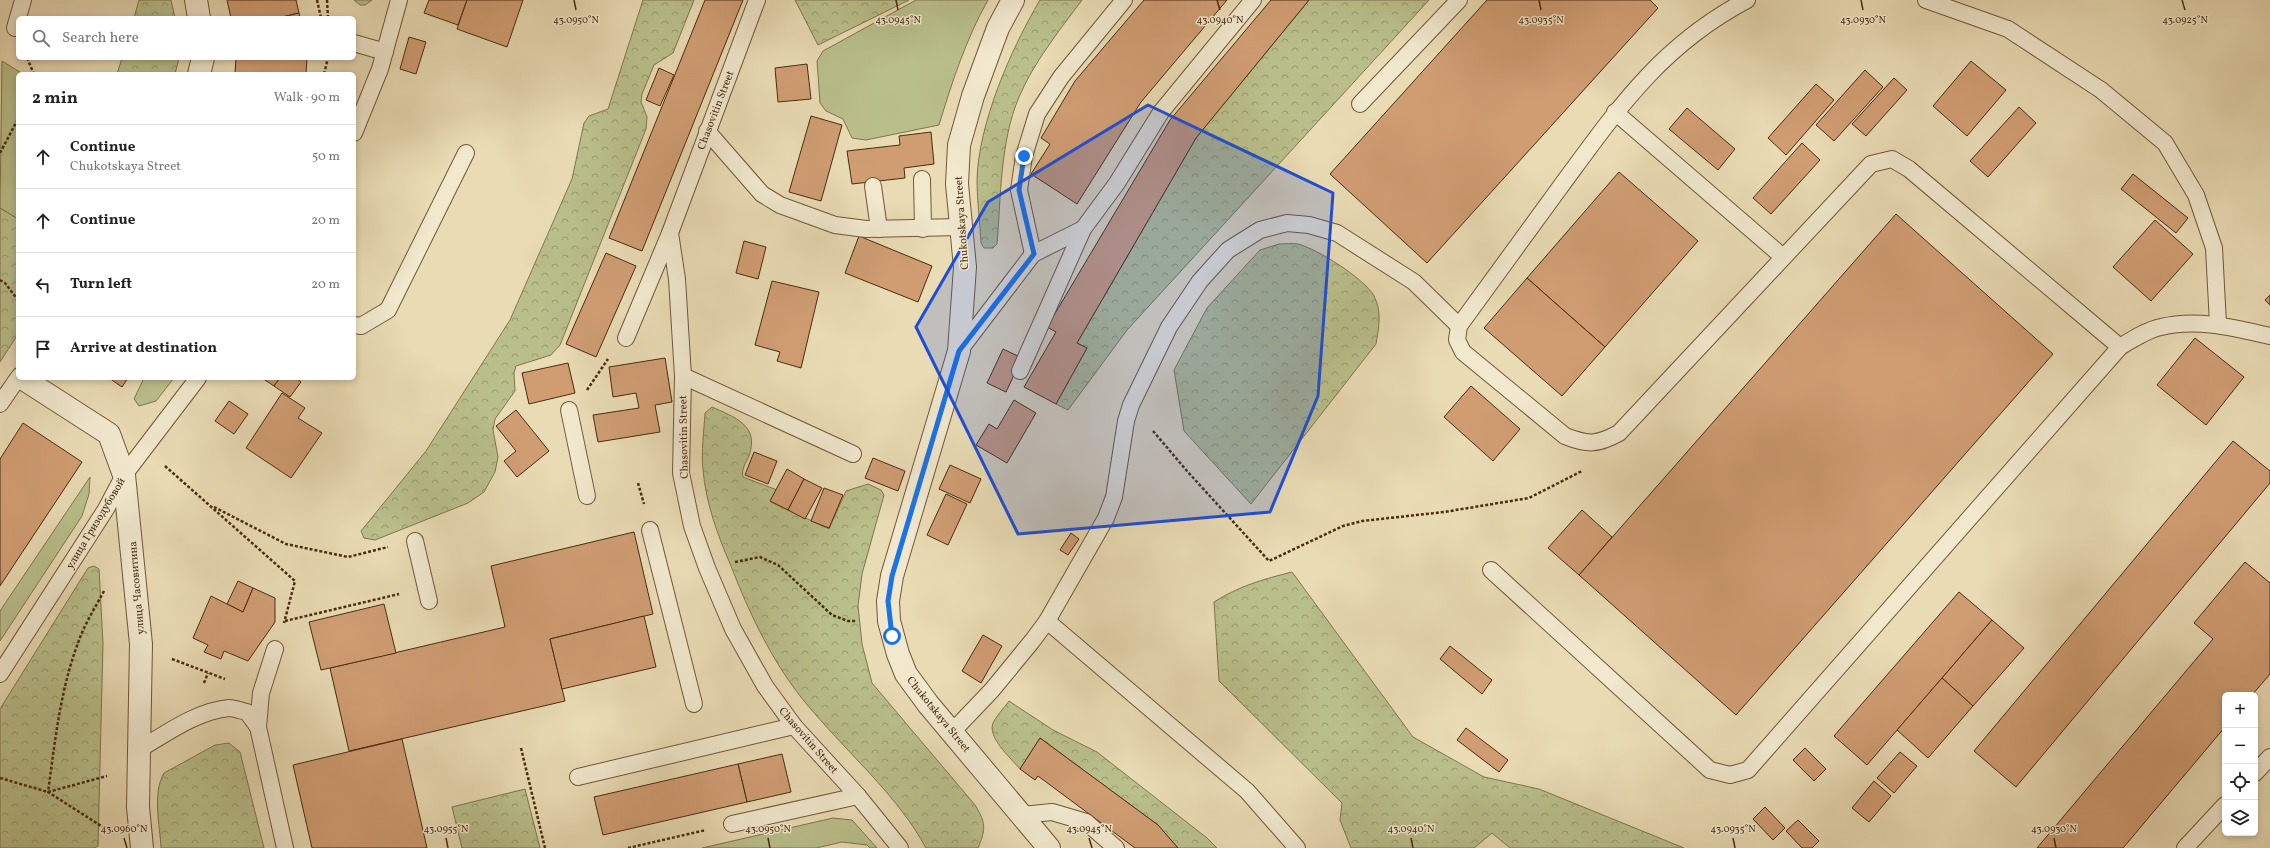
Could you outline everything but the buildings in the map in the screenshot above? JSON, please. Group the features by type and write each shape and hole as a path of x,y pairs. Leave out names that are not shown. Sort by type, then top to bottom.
{"street":[{"path":"196,0 199,16"},
{"name":"Chukotskaya Street","path":"1013,0 993,42 973,96 959,145 957,184 965,267 959,351 892,576 888,601 889,621 898,654 906,674 928,704 1049,848"},
{"path":"200,72 202,60"},
{"name":"улица Часовитина","path":"25,380 109,434 124,475 141,644 138,807 142,848"}],"lane":[{"path":"18,16 23,0"},
{"path":"356,128 380,69 399,0"},
{"name":"Chasovitin Street","path":"757,0 670,233 677,279 683,376 681,473 692,526 707,568 736,635 765,686 794,726 858,796 900,848"},
{"path":"1034,254 1019,190 1024,156 1037,114 1061,77 1124,0"},
{"path":"1020,371 1083,229 1117,183 1161,112 1253,0"},
{"path":"1360,104 1459,0"},
{"path":"1747,0 1691,35 1656,65 1615,112 1459,326 1457,340 1463,352 1565,436 1584,443 1602,442 1619,433 1871,164 1892,159 1909,169 2120,347"},
{"path":"1926,0 2008,29 2101,90 2165,143 2196,195 2214,248 2218,324"},
{"path":"356,44 385,52"},
{"path":"1615,112 1783,257"},
{"path":"707,132 762,194 771,201 835,225 879,229 962,227"},
{"path":"356,325 360,326 388,310 466,153"},
{"path":"922,178 923,229"},
{"path":"873,186 879,229"},
{"path":"952,732 992,690 1047,621 1106,518 1114,497 1126,421 1131,405 1169,327 1200,281 1228,250 1260,230 1287,223 1309,225 1337,233 1414,282 1459,326"},
{"path":"959,351 1034,254 1083,229"},
{"path":"626,338 670,233"},
{"path":"1491,570 1710,770 1730,775 1748,770 2120,347 2161,327 2186,323 2218,324 2270,336"},
{"path":"683,376 853,454"},
{"path":"0,404 17,380"},
{"name":"улица Гризодубовой","path":"0,674 106,509 124,475 196,380"},
{"path":"569,410 587,496"},
{"path":"650,530 694,704"},
{"path":"415,541 429,601"},
{"path":"1047,621 1247,791 1297,848"},
{"path":"275,649 261,693 258,727 285,848"},
{"path":"138,750 189,721 209,713 230,708 247,712 258,727"},
{"path":"578,777 794,726"},
{"path":"2258,770 2270,757"},
{"path":"732,824 858,796"},
{"path":"2185,848 2222,809"},
{"path":"1022,815 1052,812 1086,822 1116,848"}],"path":[{"path":"317,0 321,16"},
{"path":"327,0 328,16"},
{"path":"28,60 33,72"},
{"path":"324,72 328,60"},
{"path":"0,153 16,123"},
{"path":"0,280 5,283 16,297"},
{"path":"569,410 585,394 614,348 626,338"},
{"path":"1131,405 1187,471 1269,561 1343,526 1362,521 1444,512 1528,498 1583,470 1602,442"},
{"path":"144,448 211,505 295,581 285,621 402,593"},
{"path":"211,505 286,544 348,557 415,541"},
{"path":"707,568 760,557 778,565 832,615 848,621 889,621"},
{"path":"48,792 57,723 69,672 78,642 106,587"},
{"path":"184,664 229,681"},
{"path":"521,748 545,848"},
{"path":"48,792 108,776"},
{"path":"0,778 48,792 111,832"},
{"path":"628,848 732,824"}],"highlighted area":[{"path":"1148,105 1333,193 1318,396 1270,512 1018,534 916,327 988,202"}],"green space":[{"path":"139,0 171,0 175,16 135,16"},
{"path":"354,0 372,0 365,5 360,5"},
{"path":"643,0 694,0 673,53 654,65 642,94 641,102 647,117 646,129 560,345 551,355 516,366 514,373 515,391 495,419 493,430 498,457 495,472 484,492 468,503 375,540 364,538 361,531 426,451 510,320 572,179 584,123 589,116 608,109"},
{"path":"795,0 909,0 818,45"},
{"path":"916,0 988,0 966,45 939,125 866,140 852,138 843,119 826,111 820,103 817,61 823,51"},
{"path":"1040,0 1082,0 1039,59 1019,97 1008,132 1002,169 997,244 993,248 984,248 981,243 977,196 979,159 983,136 998,88 1008,64 1018,41"},
{"path":"1309,0 1429,0 1127,330 1068,410 1056,404 1087,348 1077,343 1196,138"},
{"path":"121,60 178,60 176,72 118,72"},
{"path":"2,61 20,72 16,72 16,218 0,208"},
{"path":"0,208 16,218 16,337 0,362"},
{"path":"1279,244 1298,244 1306,247 1328,258 1361,281 1369,289 1377,302 1379,325 1376,344 1251,504 1184,431 1174,370 1207,308 1260,250"},
{"path":"143,380 172,380 156,401 139,406 134,399"},
{"path":"712,407 736,419 748,430 751,437 751,445 749,456 743,469 743,477 777,490 771,502 829,529 846,491 868,484 881,490 884,495 862,574 858,606 862,644 872,683 975,805 984,826 978,848 926,848 903,812 889,795 802,698 789,681 767,645 739,586 713,520 707,495 702,456 705,413"},
{"path":"90,477 89,494 82,516 0,641 0,611"},
{"path":"94,566 99,569 103,643 98,846 95,848 0,848 0,709 88,568"},
{"path":"1292,572 1413,737 1484,777 1539,789 1684,848 1510,848 1492,833 1474,848 1351,848 1340,820 1342,803 1219,681 1214,602 1223,596 1252,584"},
{"path":"1009,701 1053,730 1097,752 1207,838 1217,848 1178,848 1158,825 1040,738 1020,769 1005,753 996,740 992,727 997,716"},
{"path":"229,743 240,752 264,848 161,848 158,820 158,790 164,773 215,745"},
{"path":"525,789 540,848 462,848 452,807"},
{"path":"833,818 852,820 877,848 870,848 867,845 842,842 816,848 702,848"}],"route":[{"path":"892,636 889,621 888,601 892,576 959,351 1034,254 1019,190 1024,156"}]}
